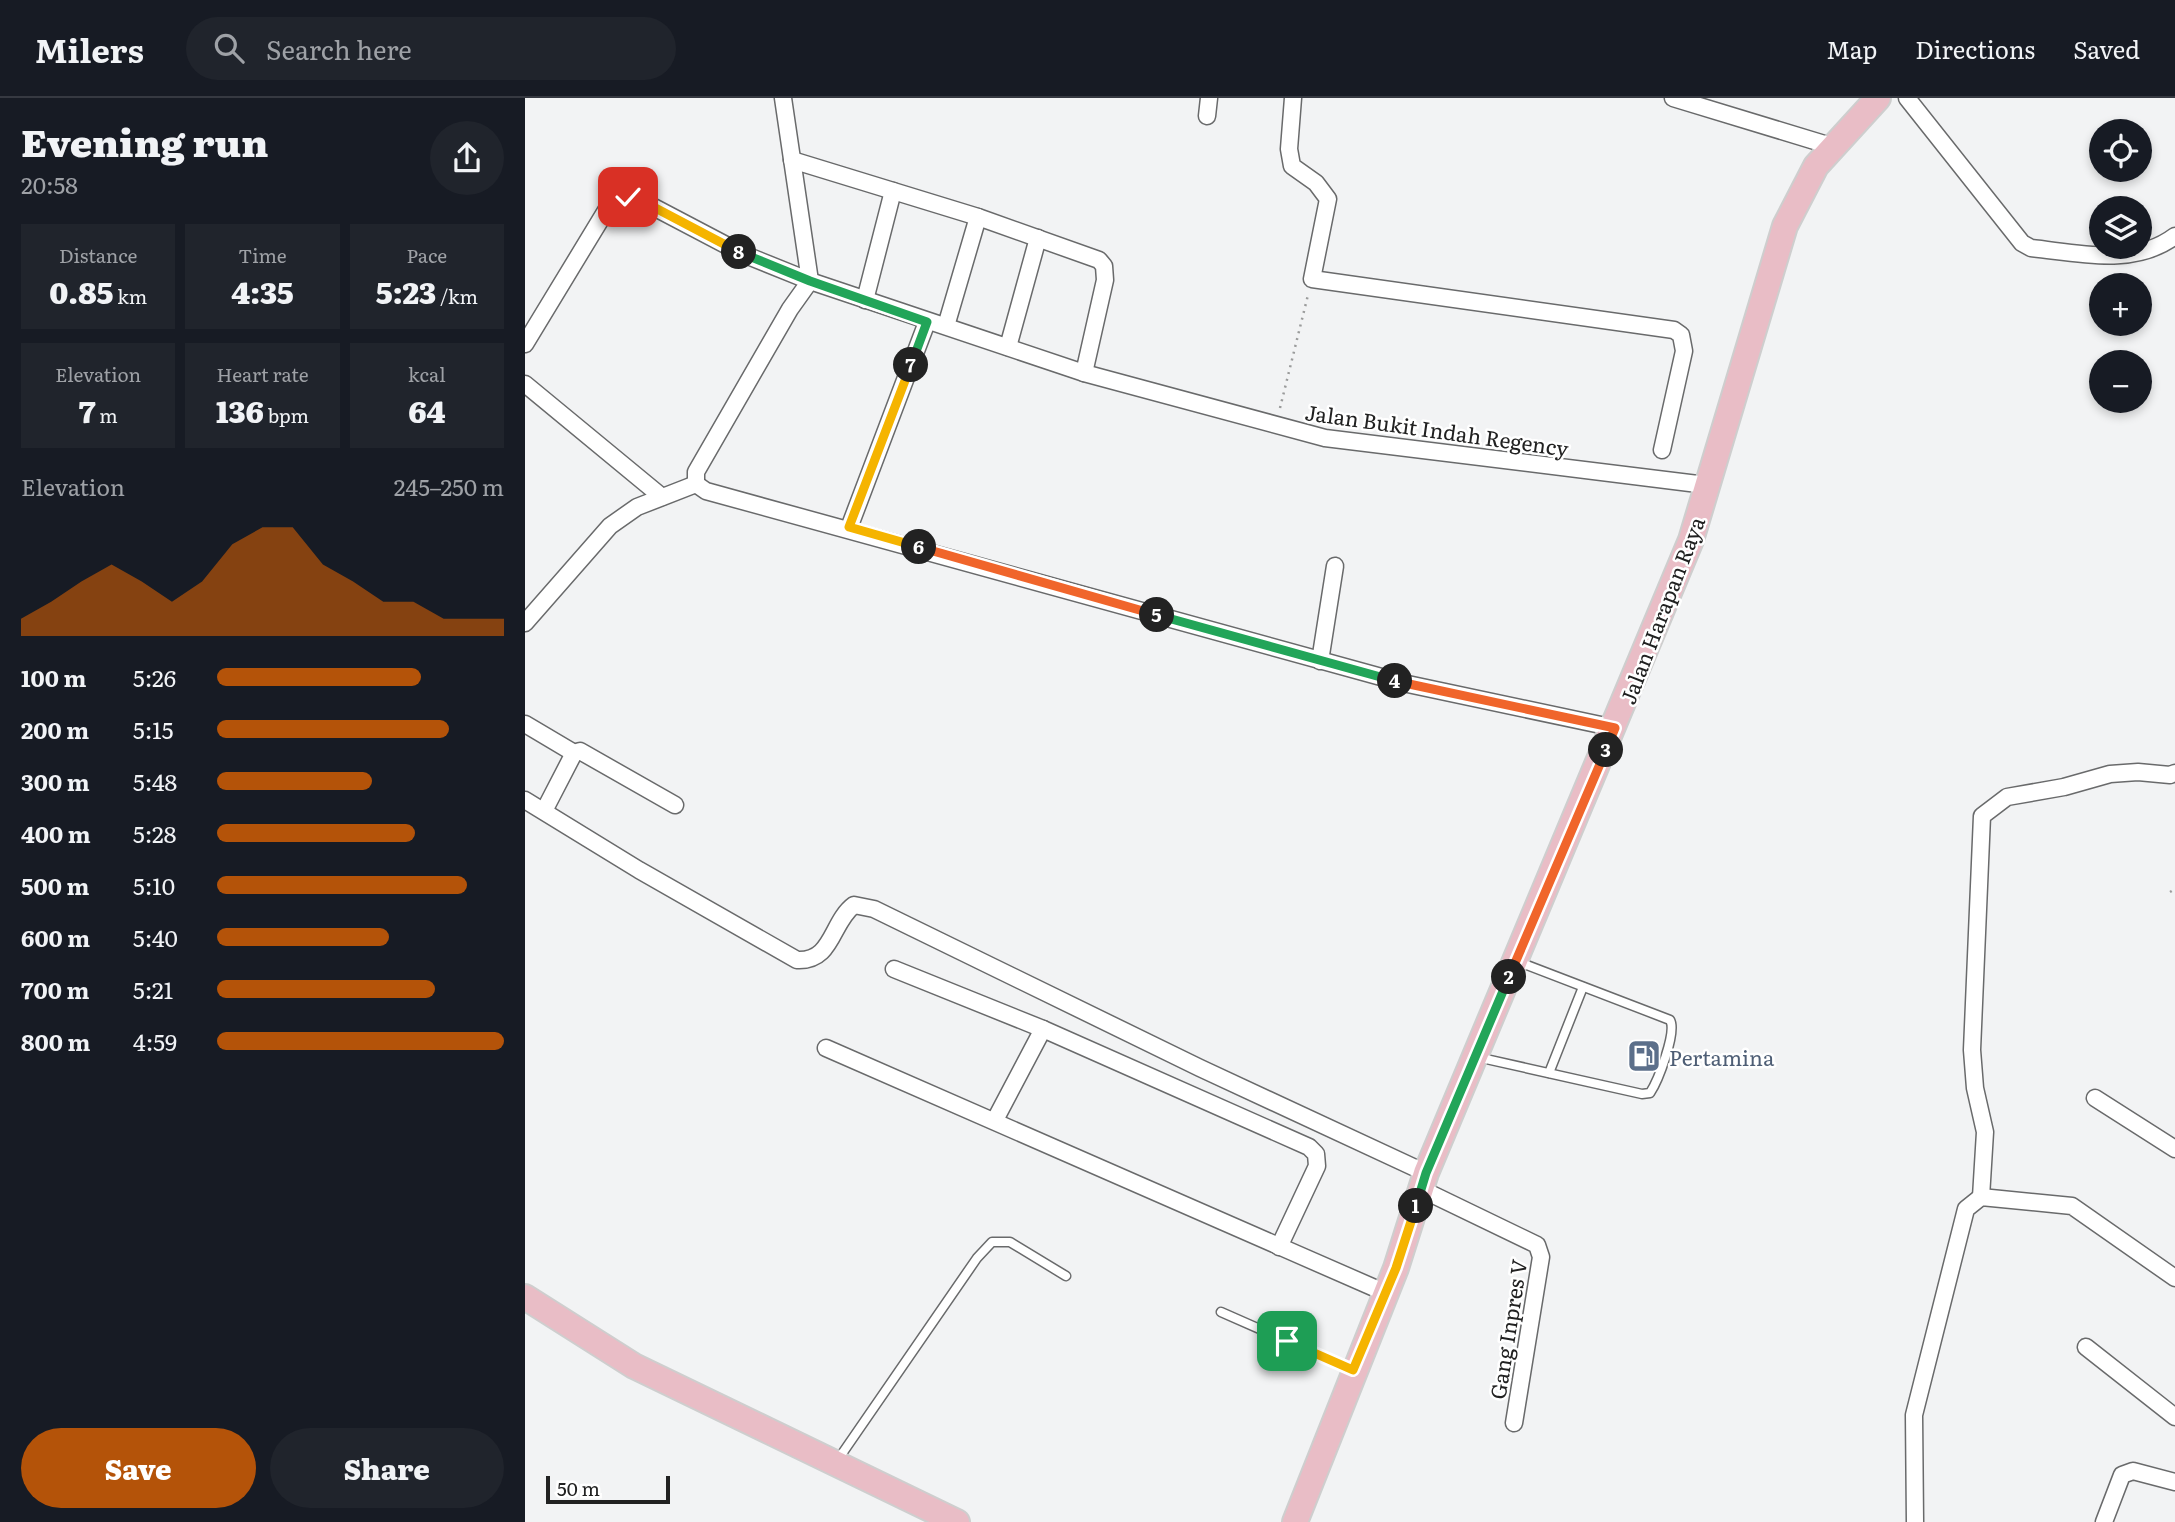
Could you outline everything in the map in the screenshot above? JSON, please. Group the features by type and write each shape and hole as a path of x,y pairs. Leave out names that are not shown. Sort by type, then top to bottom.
{"main road":[{"name":"Jalan Harapan Raya","path":"1295,1522 1353,1370 1386,1293 1424,1181 1615,728 1691,540 1763,307 1785,226 1808,178 1831,146 1878,98"},
{"path":"525,1297 634,1366 837,1461 957,1522"}],"street":[{"path":"695,484 696,472 790,309 810,281 783,98"},
{"path":"1207,116 1209,98"},
{"path":"1293,98 1289,149 1292,166 1316,183 1328,199 1312,279 1674,330 1681,335 1684,351 1662,450"},
{"path":"1673,98 1831,146"},
{"path":"1907,98 2016,235 2031,248 2100,255 2144,254 2175,236"},
{"path":"792,160 978,217 1099,260 1104,265 1105,280 1084,373"},
{"path":"865,300 893,191"},
{"name":"Jalan Bukit Indah Regency","path":"525,344 607,209 616,201 628,197 644,202 743,254 810,281 1084,373 1276,425 1325,438 1706,485"},
{"path":"946,326 978,217"},
{"path":"1008,347 1038,238"},
{"path":"849,527 927,322"},
{"path":"525,384 662,497"},
{"path":"525,622 610,526 637,507 695,484"},
{"path":"695,484 706,491 849,527 1320,661 1435,691 1615,728"},
{"path":"1320,661 1335,566"},
{"path":"525,724 574,753"},
{"path":"525,800 544,811 574,753 580,751 675,805"},
{"path":"1981,1197 1985,1132 1975,1088 1972,1050 1982,816 2007,797 2064,787 2110,774 2175,773"},
{"name":"Gang Inpres V","path":"544,811 797,960 813,959 830,943 842,914 854,905 874,909 1424,1181 1537,1245 1541,1257 1514,1423"},
{"path":"894,969 1043,1029 1309,1147 1316,1154 1317,1166 1279,1247"},
{"path":"995,1120 1043,1029"},
{"path":"826,1048 1386,1293"},
{"path":"2095,1098 2175,1149"},
{"path":"1915,1522 1915,1415 1966,1209 1981,1197 2071,1206 2175,1278"},
{"path":"2086,1347 2175,1417"},
{"path":"2105,1522 2119,1481 2127,1472 2175,1482"}],"lane":[{"path":"1475,1057 1642,1094 1650,1093 1656,1083 1673,1024 1516,961"},
{"path":"1549,1073 1583,987"},
{"path":"837,1461 977,1258 992,1242 1010,1242 1066,1276"},
{"path":"1221,1312 1353,1370"}],"path":[{"path":"1276,425 1312,279"},
{"path":"2170,892 2175,889"}],"place":[{"name":"Pertamina","path":"1644,1056"}],"route":[{"path":"628,197 644,202 743,254 810,281 927,322 849,527 1403,683 1615,728 1426,1173 1396,1268 1353,1370 1287,1341"}]}
